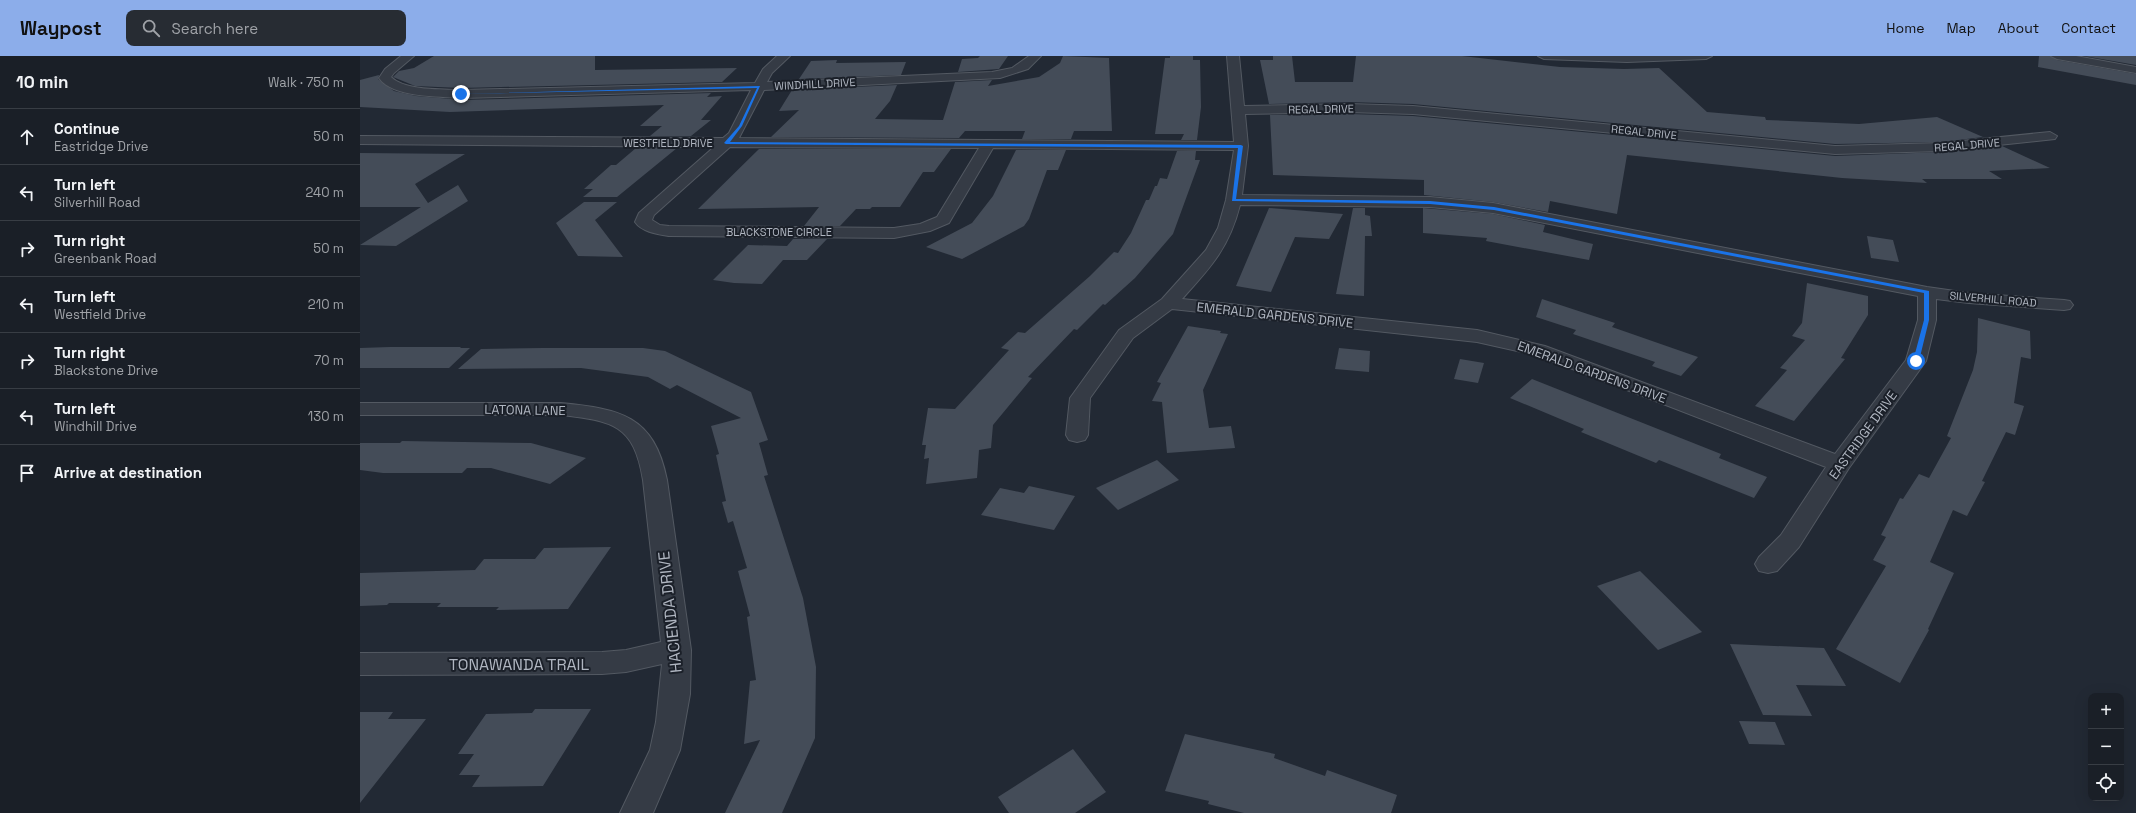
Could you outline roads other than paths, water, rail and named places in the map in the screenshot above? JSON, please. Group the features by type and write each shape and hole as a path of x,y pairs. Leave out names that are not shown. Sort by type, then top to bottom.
{"street":[{"name":"WINDHILL DRIVE","path":"408,56 389,71 385,78 392,85 431,92 468,94 759,87 993,75 1009,73 1023,67 1031,62 1035,56"},
{"path":"726,143 740,126 767,71 784,56"},
{"path":"1077,435 1080,398 1126,334 1168,303 1180,291 1214,251 1226,228 1234,200 1241,146 1233,56"},
{"path":"1544,56 1619,59 1706,56"},
{"path":"2056,56 2136,70"},
{"name":"REGAL DRIVE","path":"1237,110 1349,108 1413,110 1834,150 1930,148 2050,136"},
{"name":"WESTFIELD DRIVE","path":"360,140 1241,146"},
{"name":"BLACKSTONE CIRCLE","path":"726,143 647,213 644,222 656,229 669,231 894,233 915,231 943,220 988,145"},
{"name":"SILVERHILL ROAD","path":"1234,200 1430,202 1494,208 1927,292 1969,298 2064,305"},
{"name":"EASTRIDGE DRIVE","path":"1768,564 1790,541 1840,464 1916,361 1927,320 1927,292"},
{"name":"EMERALD GARDENS DRIVE","path":"1168,303 1451,333 1507,342 1545,352 1840,464"},
{"name":"LATONA LANE","path":"360,409 561,409 590,413 614,419 633,430 641,438 648,452 653,477"},
{"name":"HACIENDA DRIVE","path":"636,813 664,750 677,690 677,650 653,477"},
{"name":"TONAWANDA TRAIL","path":"360,664 602,663 626,661 677,650"}]}
